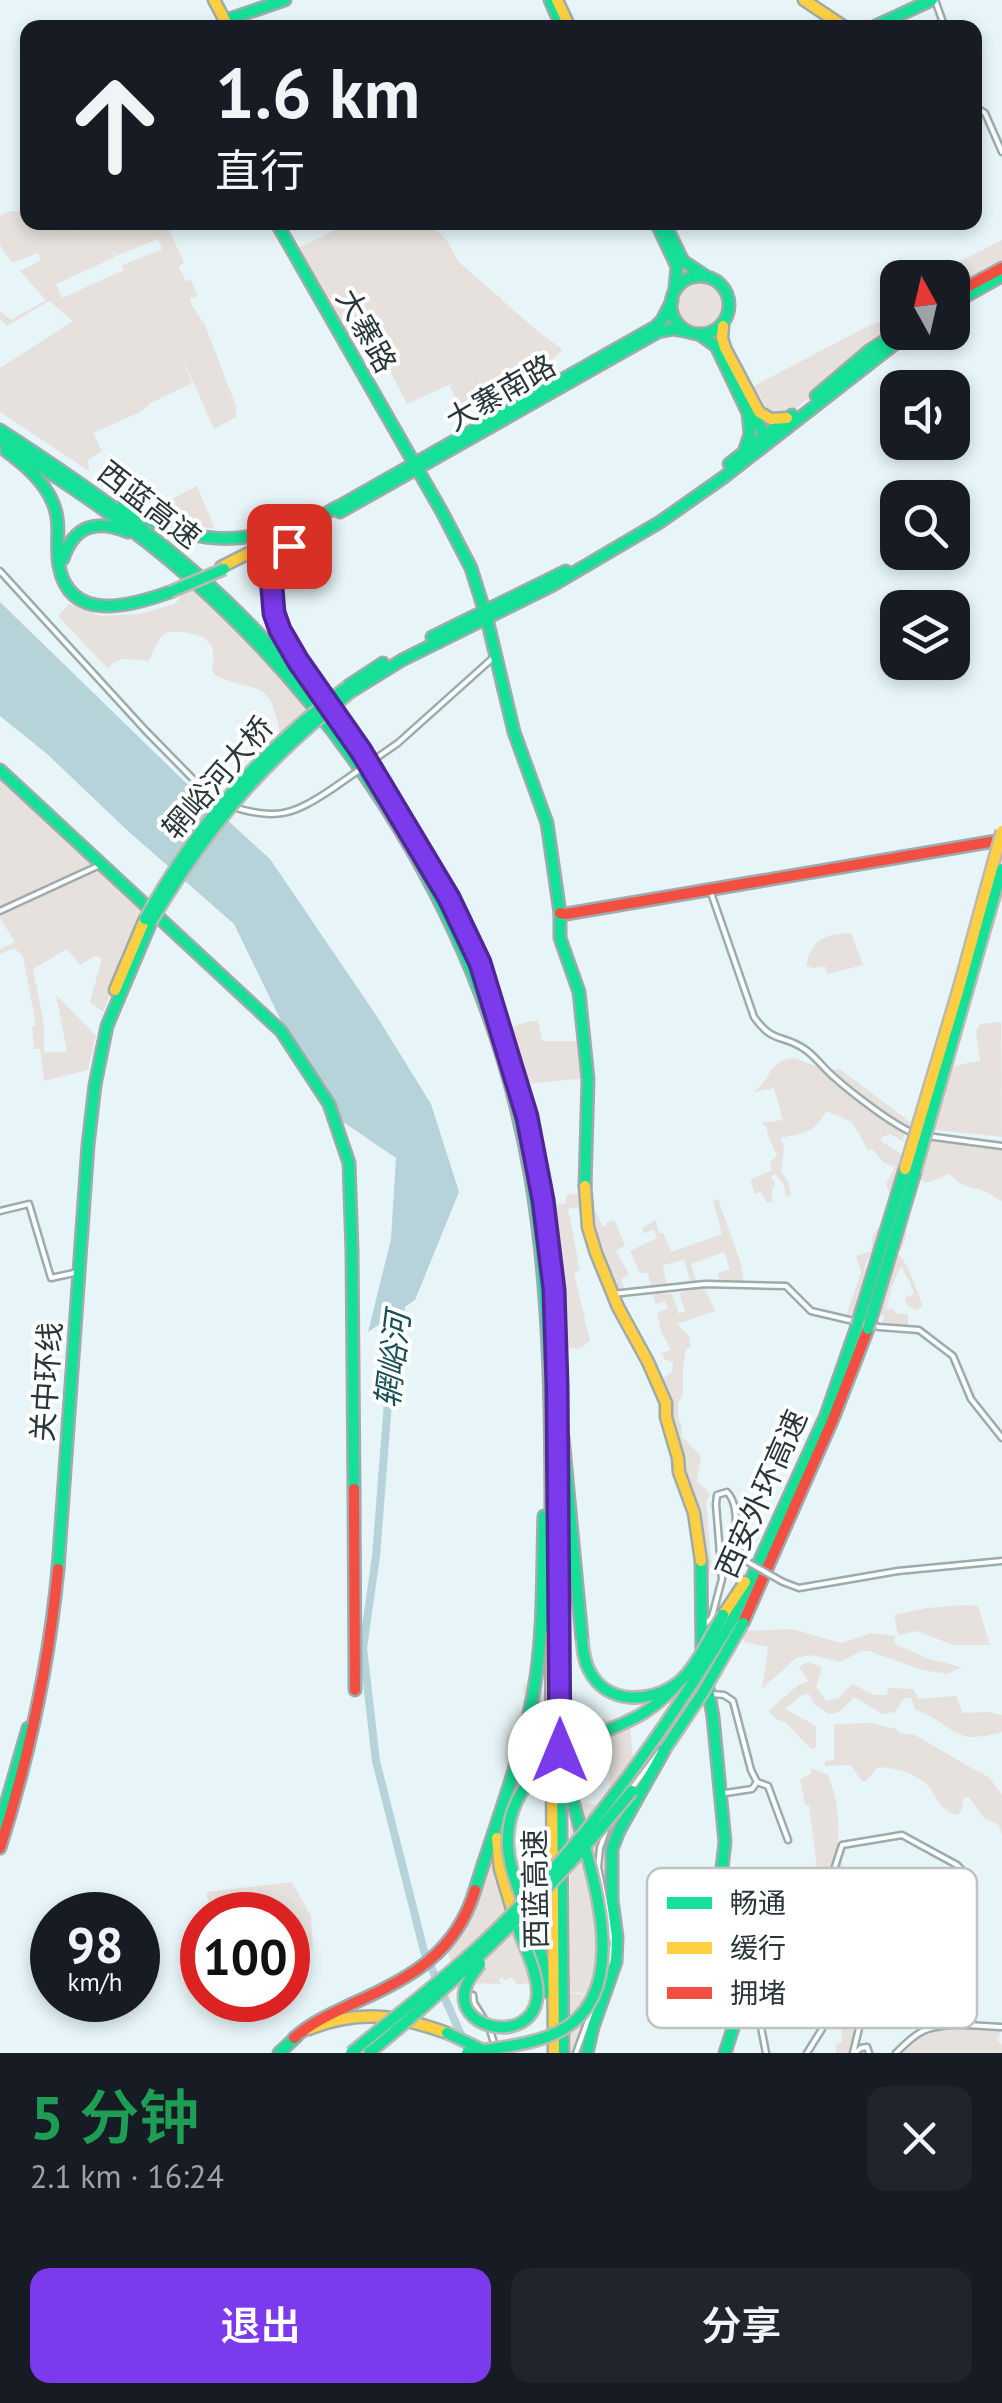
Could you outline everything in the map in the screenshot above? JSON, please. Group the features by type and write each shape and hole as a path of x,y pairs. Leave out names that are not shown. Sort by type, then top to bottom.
{"main road":[{"path":"237,20 285,0"},
{"path":"804,0 834,20"},
{"path":"889,20 933,0"},
{"name":"大寨路","path":"281,230 472,568 514,732 547,823 560,938 580,992 588,1079 584,1172 588,1227 612,1294 666,1403 679,1472 694,1513 702,1569 702,1653 725,1842 722,1868"},
{"path":"660,230 677,267 675,319 716,346 766,438"},
{"path":"668,230 684,261 722,285 727,293 723,343 753,413 743,453"},
{"path":"970,285 1002,268"},
{"path":"970,294 1002,276"},
{"path":"673,296 688,279 712,279"},
{"name":"大寨南路","path":"415,467 655,327 673,296"},
{"path":"694,333 709,333 724,321"},
{"name":"大寨南路","path":"313,524 653,335 674,329 694,333"},
{"path":"486,615 632,533 690,494 766,438 880,344"},
{"path":"486,615 561,580 660,522 884,350"},
{"path":"753,413 788,418"},
{"name":"西蓝高速","path":"0,430 163,544 207,582 284,661 330,717 391,804 449,898 480,963 527,1117 543,1200 554,1290 550,1641 555,1679 563,2053"},
{"path":"0,443 33,472 49,495 57,517 61,574 76,596 94,605 138,603 313,524"},
{"name":"西蓝高速","path":"0,443 118,519 244,628 323,718 364,773 443,903 498,1040 519,1116 541,1251 553,1382"},
{"path":"42,457 146,520 190,535 227,540 254,538 313,524"},
{"path":"169,591 122,603 92,600 69,584 64,552 81,530 104,524 128,532 173,564"},
{"path":"313,524 289,546 279,562 272,589 274,613 290,650 350,734 391,804"},
{"name":"辋峪河大桥","path":"148,921 230,803 280,749 350,689 486,615"},
{"path":"0,770 282,1032 329,1104 349,1163 355,1690"},
{"name":"西安外环高速","path":"910,1170 1002,831"},
{"path":"560,913 1002,840"},
{"name":"西安外环高速","path":"350,2053 458,1966 526,1898 600,1814 654,1744 733,1619 826,1436 1002,869"},
{"name":"关中环线","path":"0,1825 41,1675 57,1542 90,1084 118,981 148,921"},
{"name":"关中环线","path":"0,1848 31,1744 46,1676 62,1546 94,1085 107,1026 148,921"},
{"name":"西安外环高速","path":"369,2053 464,1973 535,1905 665,1749 702,1694 863,1324"},
{"path":"553,1382 572,1522 584,1655 592,1675 619,1697 636,1699 652,1696 682,1679"},
{"path":"553,2035 544,1962 510,1860 508,1824 515,1802 527,1780 543,1764 569,1747 640,1718 667,1698 733,1619"},
{"path":"280,2053 321,2017 395,1984 437,1956 457,1934 468,1913 501,1810 536,1678 550,1641"},
{"path":"467,2053 530,2041 559,2032 572,2023 586,2009 604,1956 600,1899 573,1801 555,1679"},
{"name":"西蓝高速","path":"554,2053 555,1679"},
{"path":"587,2053 616,1962 612,1849 618,1831 665,1749"},
{"path":"501,1810 496,1861 500,1876 506,1894 512,1912 518,1930 525,1948 536,1984 537,2000 535,2012 519,2028 496,2033 485,2030 476,2025 464,2007 465,1986 474,1970 498,1944 511,1931 523,1918 535,1905"},
{"path":"294,2038 326,2022 381,2014 416,2021 494,2053"},
{"name":"大寨路","path":"725,2053 733,2028"}],"street":[{"path":"982,112 1002,152"},
{"path":"0,571 146,732 208,793 232,807 262,814 278,815 300,809 332,789 398,743 496,655"},
{"path":"0,910 101,865"},
{"path":"710,890 754,1016 764,1030 772,1037 804,1048 834,1077 910,1132 1002,1146"},
{"path":"0,1211 29,1204 51,1278 74,1273"},
{"path":"612,1294 705,1284 786,1286 811,1311 919,1330 953,1356 971,1400 1002,1438"},
{"path":"702,1628 712,1617 722,1580 716,1504 717,1494 722,1492 733,1498 738,1550 746,1562 798,1588 898,1571 1002,1560"},
{"path":"576,2053 613,1944 598,1866 612,1815 692,1707 709,1694 724,1695 733,1701 757,1782"},
{"path":"719,1794 752,1789 757,1782"},
{"path":"757,1782 768,1786 788,1840"},
{"path":"835,1868 842,1845 902,1835 960,1868"},
{"path":"473,1995 490,2030 494,2053"},
{"path":"977,2027 1002,2027"},
{"path":"761,2028 766,2053"},
{"path":"854,2053 859,2028"},
{"path":"896,2053 918,2033 930,2028"},
{"path":"807,2053 822,2029"},
{"path":"854,2053 861,2048 867,2048 869,2053"}],"shaded area":[{"path":"10,211 20,212 20,230 169,230 184,262 179,267 198,296 190,298 191,304 205,325 236,406 236,417 214,429 181,354 192,383 93,433 102,451 88,460 89,471 0,412 0,368 73,321 49,301 7,326 0,319 0,311 11,320 46,300 20,271 41,260 38,253 12,263 0,245 0,216","holes":["158,239 162,249 122,265 124,270 62,298 56,284 115,257 110,249 116,256"]},
{"path":"335,230 437,230 459,262 563,350 542,369 486,402 461,407 450,387 453,383 407,404 371,334 347,342 296,249"},
{"path":"1002,240 1002,267 970,285 970,260 963,260"},
{"path":"700,281 717,288 724,305 717,322 700,329 683,322 676,305 683,288"},
{"path":"880,322 880,344 788,414 768,410 754,386"},
{"path":"197,486 215,529 180,523 148,511"},
{"path":"189,585 238,628 310,708 280,733 276,714 265,694 215,675 213,652 205,638 170,632 161,638 149,661 121,659 108,669 58,616 69,604 101,616 140,614 175,604"},
{"path":"0,773 98,863 0,909"},
{"path":"100,866 143,913 103,1012 90,1002 102,958 95,956 80,965 67,949 33,969 44,1024 44,1053 67,1051 56,995 96,1036 88,1070 44,1081 40,1049 34,1049 32,1027 36,1025 23,956 14,948 0,954 0,949 15,942 0,918 0,911"},
{"path":"851,933 863,965 827,974 825,966 806,965 812,949 821,940"},
{"path":"537,1016 542,1041 588,1041 587,1078 527,1084 510,1027 537,1021"},
{"path":"1001,1022 1002,1137 928,1129 928,1108 939,1075 934,1072 980,1061 976,1031 980,1024"},
{"path":"795,1058 825,1070 840,1069 911,1123 902,1140 905,1143 890,1134 881,1141 919,1165 929,1133 1002,1141 1002,1201 949,1174 928,1182 906,1173 915,1189 900,1252 889,1244 872,1251 864,1268 900,1255 923,1306 915,1310 906,1304 905,1298 914,1294 901,1266 886,1309 908,1314 908,1326 882,1327 884,1315 871,1317 875,1328 845,1319 861,1272 856,1256 871,1251 873,1234 889,1216 896,1216 886,1184 895,1167 868,1150 852,1122 826,1111 812,1128 780,1138 784,1148 781,1172 791,1195 786,1196 784,1185 775,1174 771,1176 775,1183 773,1201 767,1203 761,1192 755,1194 750,1180 772,1170 770,1162 777,1155 766,1126 761,1123 783,1120 774,1088 754,1092 779,1062"},
{"path":"588,1144 595,1210 603,1227 614,1220 625,1245 616,1251 629,1274 621,1279 625,1291 616,1290 593,1218"},
{"path":"582,1193 584,1207 568,1209 580,1270 574,1273 590,1341 579,1349 566,1348 553,1205 566,1203 566,1195"},
{"path":"718,1199 744,1284 720,1282 718,1273 730,1269 724,1252 691,1264 698,1286 692,1287 684,1260 663,1265 668,1292 652,1291 648,1273 640,1273 630,1251 657,1238 654,1230 644,1233 642,1228 656,1220 671,1252 722,1234 713,1201"},
{"path":"704,1287 715,1311 677,1324 689,1336 691,1347 686,1349 683,1394 678,1403 682,1437 701,1456 697,1481 710,1496 706,1501 712,1570 707,1576 662,1378 672,1372 673,1362 661,1353 671,1350 657,1313 668,1308 665,1301 656,1304 652,1293 672,1294 679,1314 685,1311 679,1293"},
{"path":"978,1606 990,1645 953,1645 917,1631 898,1635 894,1615"},
{"path":"741,1625 742,1631 792,1629 841,1643 872,1633 895,1636 897,1645 929,1659 962,1667 948,1674 922,1670 869,1651 841,1662 810,1655 796,1658 762,1689 768,1647 727,1637"},
{"path":"529,1652 548,1653 548,1678 542,1680 543,1794 509,1786 505,1757 507,1737 521,1711 523,1687 534,1669"},
{"path":"807,1662 822,1667 816,1687 826,1701 839,1698 852,1684 875,1695 887,1695 888,1688 913,1689 919,1699 956,1696 963,1713 1002,1715 1002,1732 962,1735 915,1710 911,1698 904,1698 895,1712 882,1714 854,1697 839,1712 829,1714 814,1704 809,1694 785,1709 816,1726 816,1748 811,1749 768,1711 808,1681 799,1667"},
{"path":"603,1719 630,1724 634,1768 652,1771 629,1810 632,1788 609,1785"},
{"path":"871,1723 915,1735 989,1777 1002,1795 1002,1835 999,1825 983,1817 969,1797 963,1798 962,1810 957,1815 951,1813 927,1785 910,1774 878,1767 862,1782 851,1765 825,1766 825,1761 834,1760 834,1724"},
{"path":"810,1768 827,1774 833,1788 838,1817 836,1868 817,1868 809,1805 805,1805 800,1779 811,1774"},
{"path":"570,1799 630,1812 613,1855 617,1901 607,1899 618,1904 621,1961 594,2053 571,2053 570,1993 605,1998 570,1992"},
{"path":"477,1858 545,1880 546,1988 536,1982 516,1984 512,1977 505,1981 502,1977 501,1984 473,1983 471,1988 496,2030 477,2019 458,1985 444,1940 460,1911"},
{"path":"292,1882 298,1892 206,1892"},
{"path":"310,1914 311,1916 313,1949 310,1948"},
{"path":"841,2028 858,2028 852,2053 836,2053 836,2044 842,2042"},
{"path":"1002,2028 997,2040 1002,2053 900,2053 930,2030"}],"water":[{"path":"0,602 270,859 431,1104 459,1192 415,1300 368,1332 391,1239 396,1158 324,1109 234,924 0,716"}],"waterway":[{"name":"辋峪河","path":"401,1302 400,1349 389,1390 376,1556 363,1648 376,1761 424,1951 469,2053"}],"traffic: fast":[{"path":"226,20 285,0"},
{"path":"550,0 559,20"},
{"path":"888,20 932,0"},
{"path":"281,230 471,568 514,732 547,823 560,938 579,992 588,1079 585,1186"},
{"path":"660,230 677,267 675,288"},
{"path":"668,230 683,261 704,275"},
{"path":"700,276 720,285 729,305 720,325 700,334 680,325 671,305 680,285 700,276"},
{"path":"970,294 1002,276"},
{"path":"338,507 655,327 672,301"},
{"path":"340,512 658,332 689,332"},
{"path":"699,334 716,346 748,413 750,434 744,452"},
{"path":"816,396 880,344"},
{"path":"352,691 402,660 553,585 660,522 887,350"},
{"path":"756,409 755,416 765,437"},
{"path":"729,464 792,415"},
{"path":"0,430 134,523 227,602 277,653 335,723 414,841 464,927 499,1017 535,1161 554,1311"},
{"path":"0,440 145,540 253,639 312,705 365,775 412,850 452,928 486,1009 512,1093 539,1235 550,1405 551,1633"},
{"path":"6,451 33,474 53,503 59,566 65,584 76,596 104,606 138,602 170,592"},
{"path":"122,506 171,529 216,538 262,535 314,520"},
{"path":"313,521 337,507"},
{"path":"63,559 73,539 88,528 106,526 128,532"},
{"path":"311,528 287,548 275,571 272,595 286,643 346,728"},
{"path":"170,592 224,569"},
{"path":"432,637 566,571"},
{"path":"348,686 383,663"},
{"path":"145,919 187,851 233,791 287,736 348,686"},
{"path":"151,922 194,855 240,796 291,743 352,691"},
{"path":"0,770 281,1031 329,1104 349,1163 354,1489"},
{"path":"915,1172 1002,869"},
{"path":"58,1569 95,1085 107,1026 151,922"},
{"path":"859,1319 905,1169"},
{"path":"870,1322 915,1172"},
{"path":"857,1326 859,1319"},
{"path":"868,1329 870,1322"},
{"path":"733,1619 826,1415 857,1326"},
{"path":"563,1437 582,1639"},
{"path":"475,1890 518,1757 536,1677 544,1516"},
{"path":"701,1561 702,1653 713,1717 725,1842 722,1868"},
{"path":"582,1639 589,1670 606,1690 643,1697 668,1689 686,1675 723,1615"},
{"path":"351,2053 480,1946 564,1857 653,1742 733,1619"},
{"path":"665,1749 743,1623"},
{"path":"531,1922 508,1847 512,1814 526,1785 562,1751 646,1712 682,1679"},
{"path":"560,1710 563,2053"},
{"path":"565,1726 573,1801 585,1846"},
{"path":"0,1825 28,1728"},
{"path":"587,2053 616,1962 612,1849 665,1749"},
{"path":"369,2053 507,1929 632,1791"},
{"path":"467,2053 547,2037 579,2017 593,1997 603,1948 597,1895 585,1847"},
{"path":"531,1922 548,1992"},
{"path":"480,1964 467,1984 464,1999 469,2012 492,2026 520,2023 531,2014 537,1991 519,1931"},
{"path":"725,2053 733,2028"},
{"path":"447,2033 483,2050"},
{"path":"279,2053 296,2037"}],"traffic: slow":[{"path":"214,0 225,20"},
{"path":"557,0 566,20"},
{"path":"804,0 834,20"},
{"path":"723,326 725,348 759,412 771,419 787,418"},
{"path":"221,567 281,537"},
{"path":"905,1169 1002,831"},
{"path":"115,990 145,919"},
{"path":"585,1186 588,1227 596,1253 666,1403 679,1472 694,1513 701,1561"},
{"path":"723,1615 745,1582"},
{"path":"551,1633 554,2053"},
{"path":"497,1838 500,1869 515,1919"},
{"path":"309,2029 345,2019 378,2017 447,2033"}],"traffic: jam":[{"path":"970,285 1002,268"},
{"path":"560,913 1002,840"},
{"path":"554,1311 560,1710"},
{"path":"743,1623 833,1419 868,1329"},
{"path":"354,1489 355,1690"},
{"path":"0,1848 36,1710 58,1569"},
{"path":"294,2038 429,1961 456,1931 475,1890"}],"route":[{"path":"289,546 275,572 272,589 280,630 376,774 449,898 480,963 527,1117 543,1200 554,1290 560,1751"}]}
